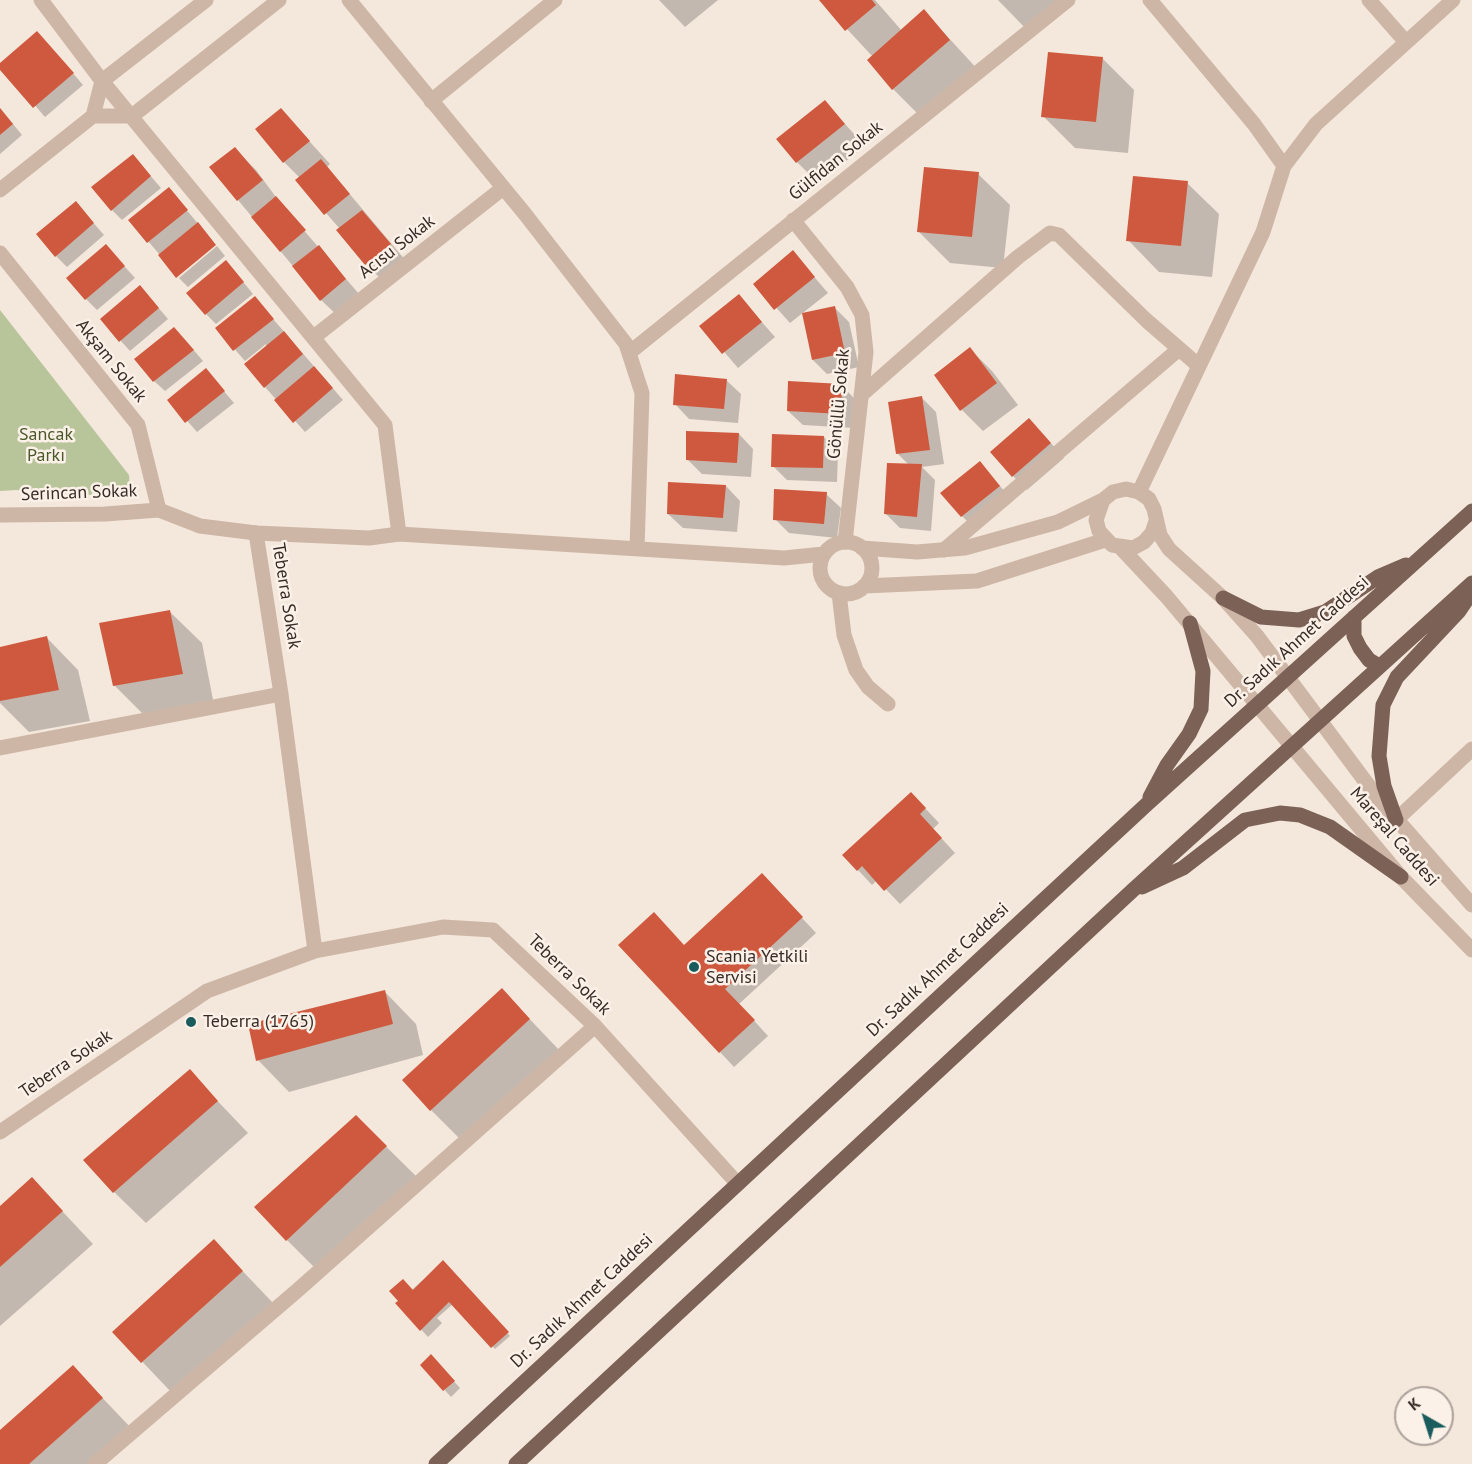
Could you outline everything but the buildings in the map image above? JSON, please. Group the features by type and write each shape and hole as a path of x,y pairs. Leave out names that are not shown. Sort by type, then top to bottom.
{"main road":[{"name":"Dr. Sadık Ahmet Caddesi","path":"436,1464 1146,805 1472,512"},
{"path":"1223,598 1261,617 1299,621 1325,612 1378,577 1415,562"},
{"path":"516,1464 1133,890 1472,583"},
{"path":"1396,820 1384,786 1379,756 1383,705 1397,677 1454,618 1472,592"},
{"path":"1354,617 1354,636 1360,648 1379,666"},
{"path":"1146,805 1156,783 1190,734 1201,709 1203,671 1190,623"},
{"path":"1133,890 1183,868 1245,820 1280,813 1300,815 1320,822 1401,877"}],"street":[{"path":"41,0 102,81 384,425 399,534"},
{"path":"0,190 93,116 102,81 206,0"},
{"path":"93,116 132,116 279,0"},
{"path":"349,0 503,188 626,344 642,393 637,548"},
{"path":"431,101 555,0"},
{"name":"Gülfidan Sokak","path":"629,353 1068,0"},
{"path":"1150,0 1254,124 1284,166"},
{"path":"1369,0 1405,41"},
{"path":"1139,492 1263,232 1284,166 1316,124 1405,41 1453,0"},
{"name":"Acısu Sokak","path":"314,337 503,188"},
{"name":"Gönüllü Sokak","path":"793,220 847,287 862,315 866,352 845,542"},
{"path":"861,395 1018,257 1050,234 1059,235 1146,320 1199,366"},
{"name":"Akşam Sokak","path":"0,253 138,425 159,510"},
{"path":"944,550 1179,349"},
{"path":"862,548 870,559 872,568 864,586 857,591 839,593 831,590 821,575 820,566 824,554 830,547 845,542 862,548 917,552 965,548 1058,522 1113,492 1126,489 1139,492 1149,499 1156,521 1152,533 1144,542 1133,548 1121,548 1105,540 1098,531 1096,520 1102,500"},
{"path":"159,510 200,526 256,533 369,538 399,534 784,558 824,554"},
{"name":"Serincan Sokak","path":"0,514 105,514 159,510"},
{"name":"Mareşal Caddesi","path":"1156,521 1169,549 1223,598 1257,636 1318,721 1396,820 1472,905"},
{"name":"Teberra Sokak","path":"256,533 281,694 315,951"},
{"path":"864,586 977,581 1105,540"},
{"name":"Mareşal Caddesi","path":"1121,548 1190,623 1290,747 1401,877 1472,950"},
{"path":"784,558 821,575"},
{"path":"839,593 844,635 856,670 868,687 888,704"},
{"path":"0,748 281,694"},
{"path":"1396,820 1472,748"},
{"name":"Teberra Sokak","path":"0,1132 207,991 315,951 443,927 493,930 595,1026 737,1184"},
{"path":"101,1462 595,1026"}],"green space":[{"name":"Sancak Parkı","path":"0,310 129,475 130,491 107,496 0,491"}],"place":[{"name":"Scania Yetkili Servisi","path":"694,967"},
{"name":"Teberra (1765)","path":"191,1022"}]}
